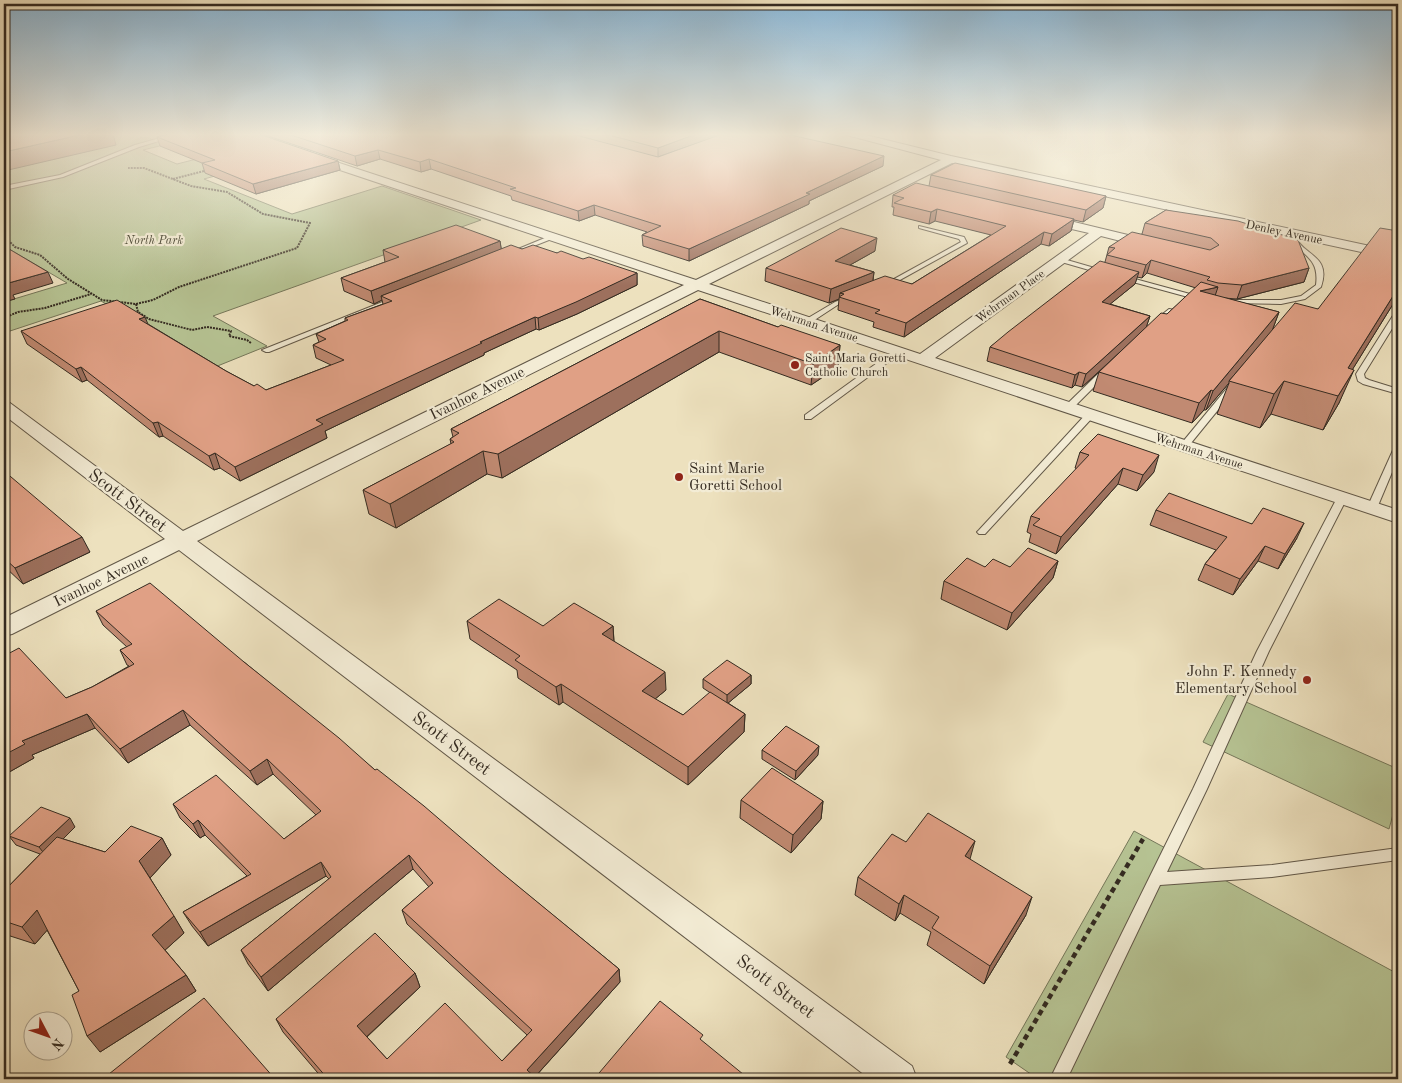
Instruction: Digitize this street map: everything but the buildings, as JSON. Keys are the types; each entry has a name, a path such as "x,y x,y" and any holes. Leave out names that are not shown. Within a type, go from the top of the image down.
{"street":[{"name":"Wehrman Avenue","path":"392,185 1398,516"},
{"path":"899,185 918,189"},
{"name":"Ivanhoe Avenue","path":"4,628 899,185"},
{"name":"Denley Avenue","path":"1067,185 1398,256"},
{"path":"1032,216 1162,247"},
{"name":"Wehrman Place","path":"922,360 1099,232"},
{"name":"Scott Street","path":"4,407 899,1079"}],"lane":[{"path":"4,188 20,185"},
{"path":"879,288 896,282 964,243 962,238 921,227"},
{"path":"1221,302 1281,302 1303,298 1319,286 1322,272 1320,266 1294,242 1293,234"},
{"path":"506,255 552,237"},
{"path":"1060,260 1204,300"},
{"path":"266,350 404,295"},
{"path":"807,321 837,303 854,297"},
{"path":"1150,329 1171,310"},
{"path":"1398,314 1360,374 1361,379 1366,382 1398,392"},
{"path":"808,417 898,352"},
{"path":"1068,408 1109,368"},
{"path":"1184,446 1238,380"},
{"path":"982,532 1090,415"},
{"path":"1372,508 1398,448"},
{"path":"1058,1079 1200,789 1263,651 1342,498"},
{"path":"1156,879 1272,871 1398,854"}],"path":[{"path":"4,236 15,247 40,256 68,279 102,300 136,304 153,300 179,287 297,248 310,223 272,217 263,214 226,192 196,188 186,185"},
{"path":"4,318 18,312 45,308 92,294"},
{"path":"136,304 138,312 149,319 192,330 207,327 222,328 231,331 229,336 247,340 254,347 266,350"},
{"path":"1010,1064 1143,839"}],"green space":[{"name":"North Park","path":"4,185 218,185 292,214 382,186 481,220 213,316 267,346 215,367 101,301 4,333 4,302 67,283 4,246"},
{"path":"1228,694 1398,769 1398,796 1389,829 1203,742"},
{"path":"1134,831 1398,974 1398,1079 1038,1079 1006,1057"}],"place":[{"name":"Saint Maria Goretti Catholic Church","path":"795,365"},
{"name":"Saint Marie Goretti School","path":"679,477"},
{"name":"John F. Kennedy Elementary School","path":"1307,680"}]}
